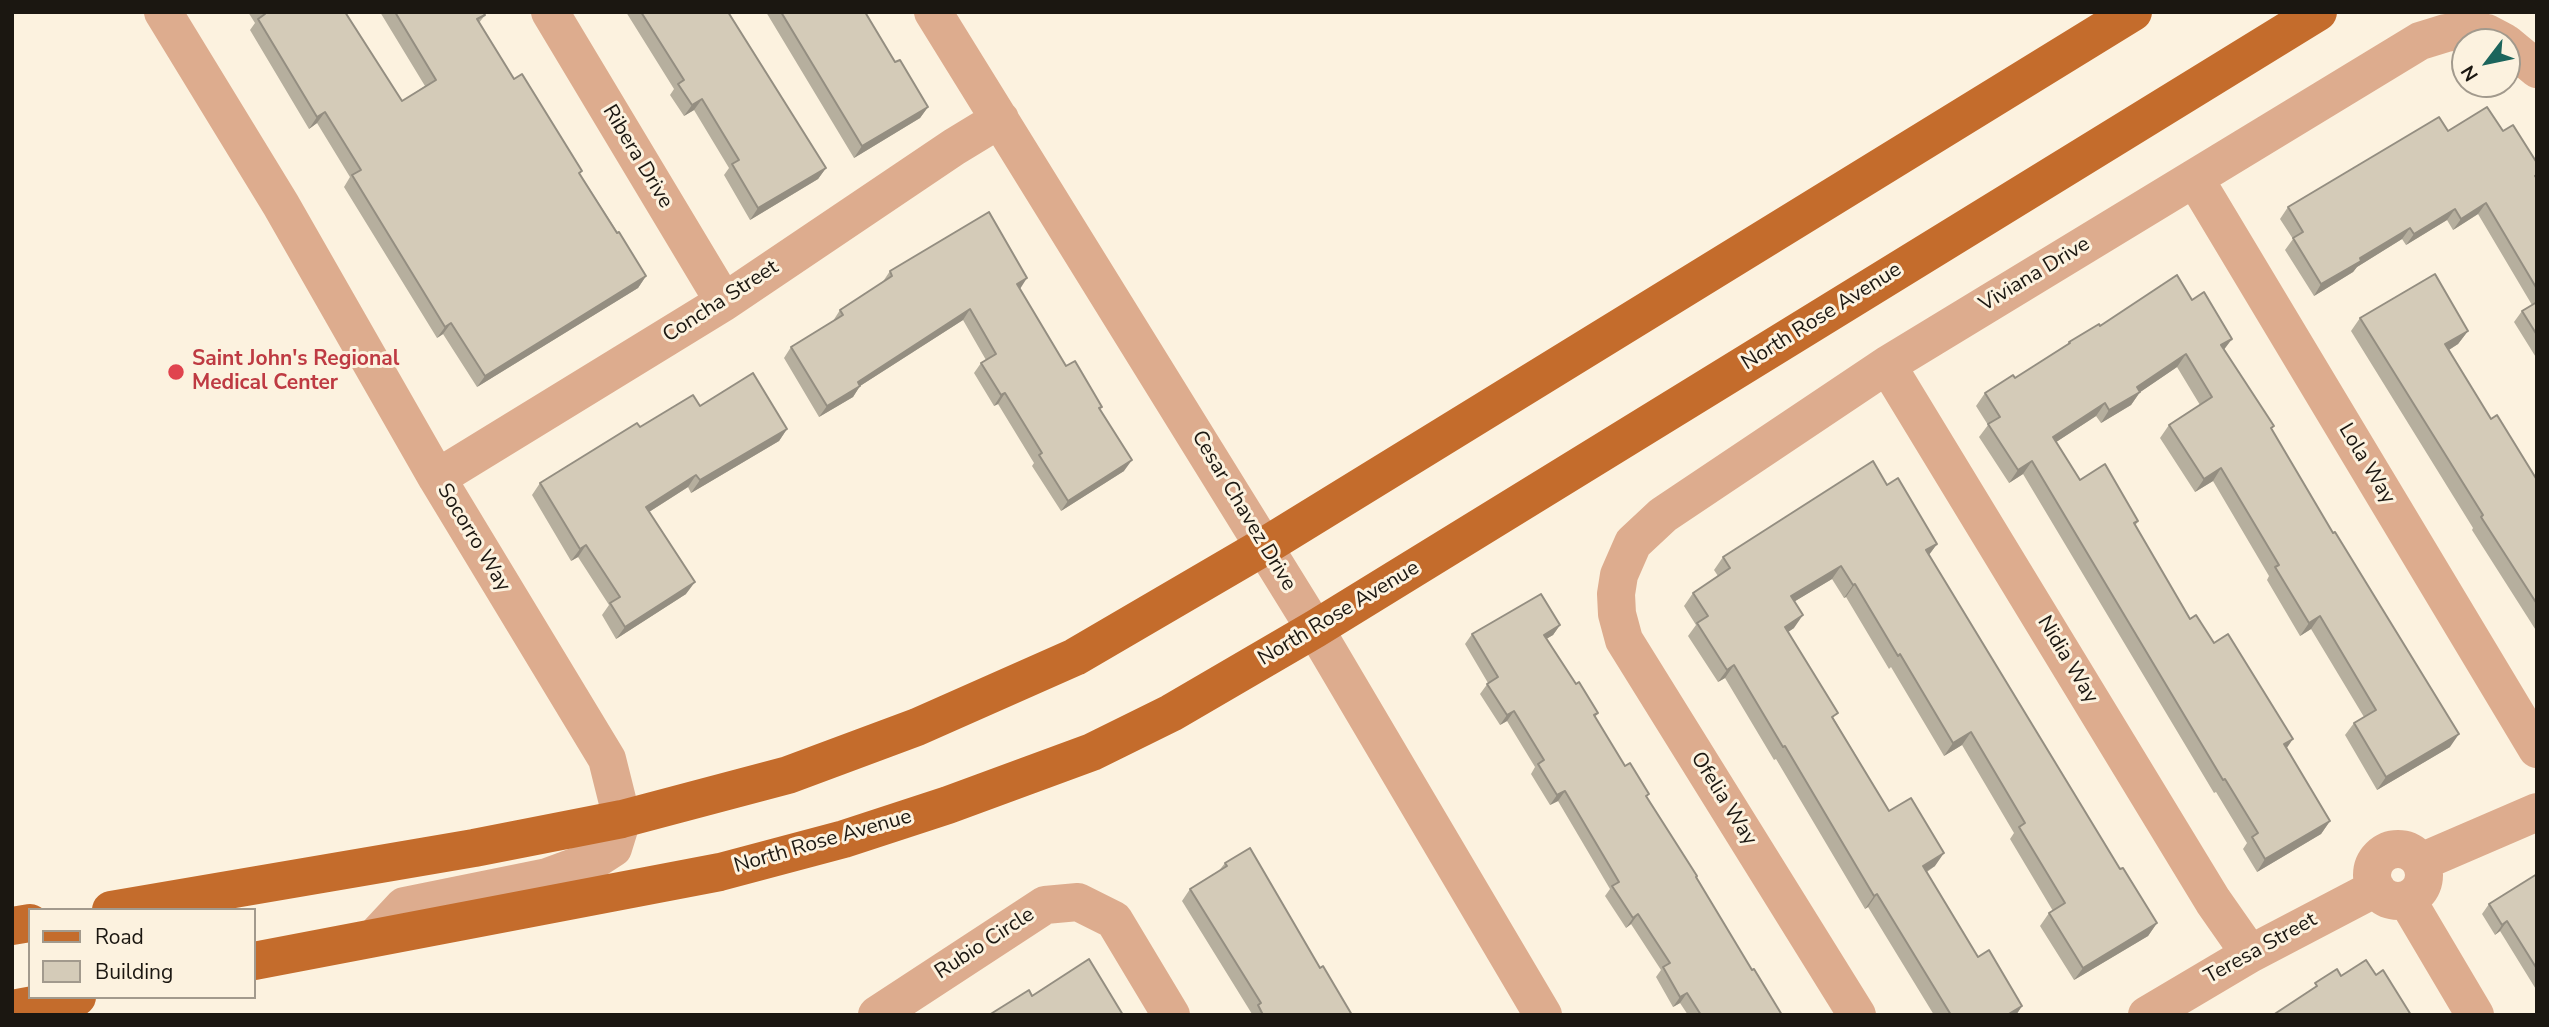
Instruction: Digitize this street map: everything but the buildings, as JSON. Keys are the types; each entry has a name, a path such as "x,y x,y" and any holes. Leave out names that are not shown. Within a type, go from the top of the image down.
{"main road":[{"path":"134,908 158,906 622,819 788,775 917,727 1075,657 1265,547 2133,12"},
{"name":"North Rose Avenue","path":"256,961 720,872 857,835 960,801 1092,752 1171,713 1315,629 2318,12"},
{"path":"34,1007 68,999"}],"street":[{"name":"Socorro Way","path":"163,12 281,205 437,478 607,759 622,819"},
{"name":"Ribera Drive","path":"550,12 724,302"},
{"name":"Cesar Chavez Drive","path":"933,12 1315,629 1544,1015"},
{"name":"Viviana Drive","path":"1619,575 1633,543 1663,515 1887,365 2420,41 2451,32"},
{"path":"2521,57 2537,69"},
{"name":"Concha Street","path":"437,478 724,302 1000,119"},
{"name":"Lola Way","path":"2195,179 2537,749"},
{"name":"Nidia Way","path":"1887,365 2213,901 2250,954"},
{"name":"Ofelia Way","path":"1619,575 1617,614 1624,640 1857,1015"},
{"path":"2475,1015 2373,870 2377,860 2395,849 2405,850 2421,862 2537,812"},
{"path":"376,936 404,906 547,877 596,859 613,848 622,819"},
{"name":"Teresa Street","path":"2147,1015 2250,954 2392,894"},
{"name":"Rubio Circle","path":"877,1015 1045,905 1078,902 1114,920 1171,1015"}],"place":[{"name":"Saint John's Regional Medical Center","path":"176,372"}]}
